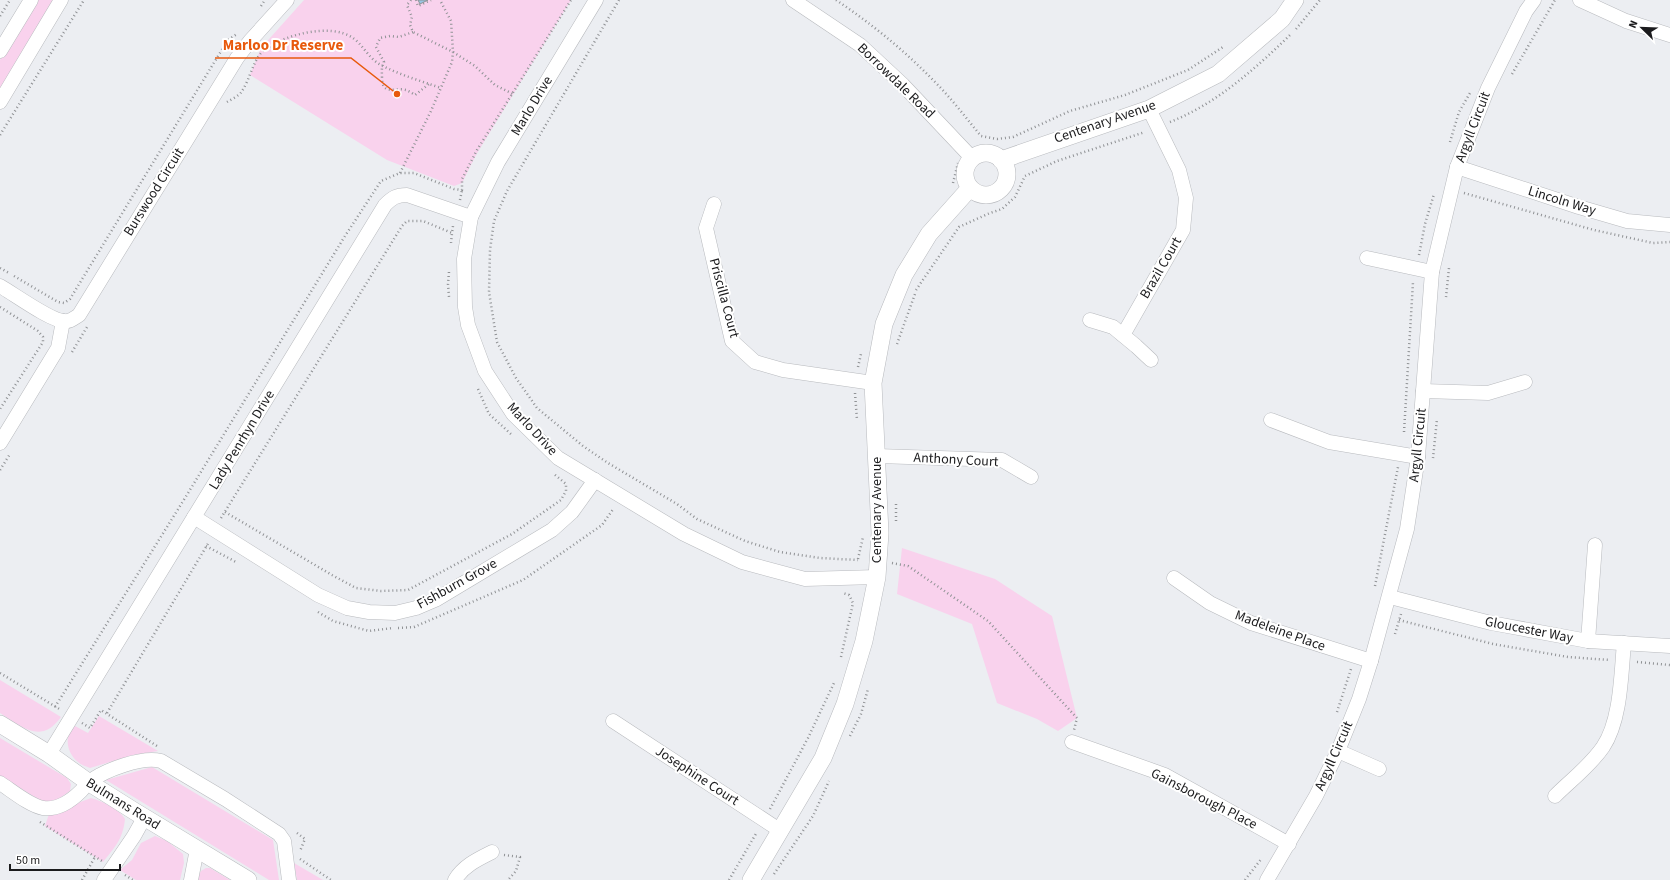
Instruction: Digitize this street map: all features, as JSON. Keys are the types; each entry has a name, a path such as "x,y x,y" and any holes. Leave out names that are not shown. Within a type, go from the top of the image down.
{"street":[{"path":"0,51 31,0"},
{"path":"0,102 61,0"},
{"name":"Burswood Circuit","path":"63,321 72,320 79,315 237,58 250,41 287,0"},
{"name":"Marlo Drive","path":"596,0 498,162 470,217 464,259 465,307 468,325 485,371 513,414 558,458 684,534 742,562 805,580 886,566"},
{"name":"Borrowdale Road","path":"793,0 860,45 904,85 972,158"},
{"name":"Centenary Avenue","path":"1001,160 1149,109 1218,74 1282,19 1295,0"},
{"name":"Argyll Circuit","path":"1267,880 1316,796 1338,750 1359,699 1371,661 1390,597 1407,529 1418,457 1432,272 1457,168 1488,88 1526,12 1534,0"},
{"path":"1580,0 1626,21 1670,34"},
{"name":"Brazil Court","path":"1123,335 1183,230 1186,198 1179,170 1149,109"},
{"path":"986,153 993,154 1001,160 1007,173 1006,180 997,192 983,195 976,193 970,188 964,175 967,163 972,158 978,154 986,153"},
{"name":"Lincoln Way","path":"1457,168 1627,221 1670,225"},
{"name":"Centenary Avenue","path":"751,880 823,758 845,704 886,566 880,533 873,383 884,324 904,275 929,234 970,188"},
{"name":"Lady Penrhyn Drive","path":"49,754 385,205 392,198 407,194 470,217"},
{"name":"Priscilla Court","path":"714,204 706,228 732,341 755,362 784,370 873,383"},
{"path":"1367,258 1432,272"},
{"path":"0,286 50,316 63,321 58,348 0,443"},
{"path":"1090,320 1113,327 1151,360"},
{"path":"1423,391 1488,393 1525,382"},
{"path":"1271,420 1329,442 1418,457"},
{"name":"Anthony Court","path":"877,456 1002,460 1031,477"},
{"name":"Fishburn Grove","path":"194,518 318,595 347,608 369,612 396,613 416,608 436,599 552,530 572,512 595,480"},
{"path":"1588,641 1595,544"},
{"name":"Madeleine Place","path":"1174,578 1210,603 1251,623 1371,661"},
{"name":"Gloucester Way","path":"1390,597 1491,623 1588,641 1670,646"},
{"path":"1555,796 1591,762 1603,747 1612,728 1619,695 1624,643"},
{"name":"Josephine Court","path":"613,721 781,831"},
{"name":"Bulmans Road","path":"0,724 49,754 88,782 144,818 248,880"},
{"name":"Gainsborough Place","path":"1072,742 1165,776 1289,844"},
{"path":"1338,750 1379,769"},
{"path":"0,783 42,808 56,807 63,804 80,791 88,782 112,769 144,760 154,759 169,765 279,834 284,841 289,880"},
{"path":"104,880 134,836 144,818"},
{"path":"191,880 197,849"},
{"path":"455,880 458,874 468,865 492,852"}],"path":[{"path":"0,16 10,0"},
{"path":"0,135 84,0"},
{"path":"257,11 265,0"},
{"path":"411,0 407,5 412,17 410,25 413,32 453,52 475,66 495,85 513,94"},
{"path":"416,0 418,6 431,0"},
{"path":"400,173 452,62 453,52 451,21 440,0"},
{"path":"619,0 507,191 494,222 490,250 489,292 497,342 516,378 537,408 583,446 608,463 677,504 697,519 744,540 780,552 820,558 858,560"},
{"path":"836,0 856,13 893,43 936,83 981,136 987,138 997,139 1013,137 1070,111 1125,95 1188,70 1226,46"},
{"path":"1295,29 1320,0"},
{"path":"246,82 260,54 272,46 294,36 312,31 335,32 348,35 358,42 371,59 382,66 441,88"},
{"path":"0,268 58,302 64,303 70,299 228,40 239,32"},
{"path":"413,32 399,37 390,36 380,38 376,48 384,62 382,66 382,81 385,88 391,91 400,89 408,90 415,95 429,84"},
{"path":"897,346 916,290 959,227 990,213 1002,210 1014,197 1025,176 1057,161 1118,142 1184,117 1209,102 1260,64 1290,34"},
{"path":"451,246 454,219 462,190"},
{"path":"1463,192 1594,230 1653,243 1670,242"},
{"path":"107,713 225,512 402,226 407,221 423,221 452,234"},
{"path":"449,268 448,284 450,303"},
{"path":"0,307 38,331 43,337 43,342 0,409"},
{"path":"476,384 489,414 518,440"},
{"path":"552,472 566,484 584,495"},
{"path":"225,512 356,588 381,591 408,590 512,534 561,500 566,491 566,484"},
{"path":"896,502 896,524"},
{"path":"315,610 333,621 369,631 414,627 523,580 602,525 616,506 611,506"},
{"path":"206,546 239,564"},
{"path":"886,566 908,566 988,621 1077,718 1072,742"},
{"path":"841,660 853,603 849,594 842,593"},
{"path":"1399,620 1493,644 1568,657 1670,665"},
{"path":"729,880 764,820 808,738 834,681"},
{"path":"848,741 861,714 869,684"},
{"path":"773,876 813,816 832,775"},
{"path":"38,821 133,880"},
{"path":"492,852 520,857 516,871 508,880"},
{"path":"82,880 96,857"}],"shaded area":[{"path":"37,0 54,0 0,89 0,60"},
{"path":"304,0 571,0 476,155 462,183 454,186 387,160 250,75 261,48"},
{"path":"902,548 995,579 1052,616 1077,718 1058,731 1037,719 997,703 972,624 897,594"},
{"path":"0,680 61,717 54,725 46,730 39,732 24,728 0,713"},
{"path":"99,716 158,751 133,755 90,768 81,764 71,754 68,744 69,735 75,726 88,733"},
{"path":"0,738 67,778 71,784 70,791 57,800 43,802 0,776"},
{"path":"152,767 273,840 279,880 269,880 106,780"},
{"path":"91,798 110,806 119,812 125,819 122,832 115,847 103,862 45,826 49,814"},
{"path":"155,836 167,841 183,854 184,863 180,880 136,880 120,870 132,860 141,843"},
{"path":"294,863 323,880 297,880"},
{"path":"206,868 210,868 230,880 196,880 201,871"}],"building":[{"path":"418,0 428,0 420,4"}],"place":[{"name":"Marloo Dr Reserve","path":"397,94"}]}
